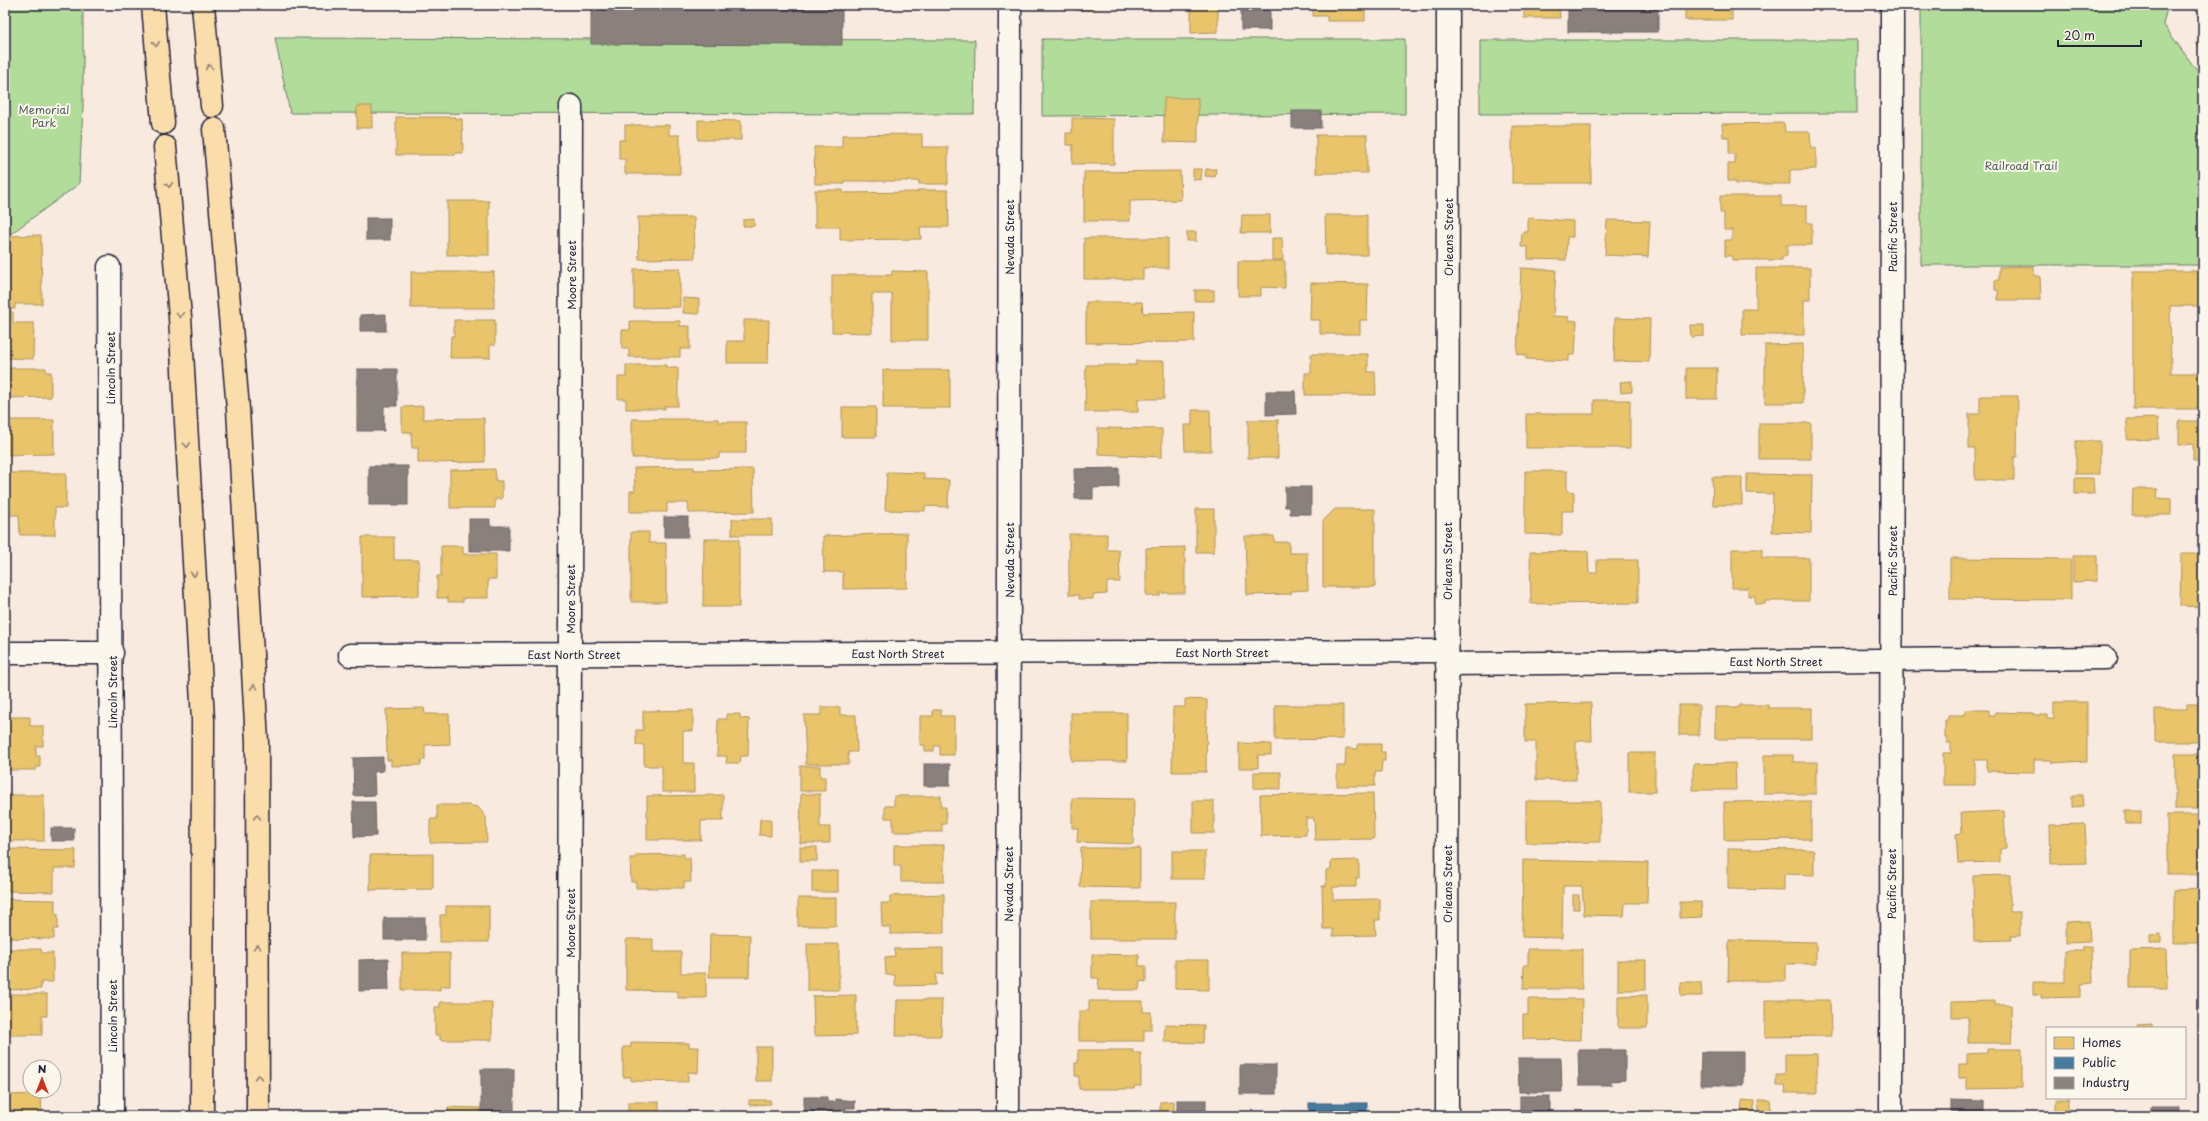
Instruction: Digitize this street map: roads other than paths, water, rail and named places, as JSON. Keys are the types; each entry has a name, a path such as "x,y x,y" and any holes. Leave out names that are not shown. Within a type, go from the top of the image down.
{"highway":[{"path":"153,5 163,123"},
{"path":"204,5 212,106"},
{"path":"214,129 238,409 257,741 258,1116"},
{"path":"165,146 180,317 203,720 202,1116"}],"street":[{"name":"Nevada Street","path":"1008,1116 1010,5"},
{"name":"Orleans Street","path":"1447,1116 1448,5"},
{"name":"Pacific Street","path":"1891,1116 1892,5"},
{"name":"Moore Street","path":"569,1116 571,106"},
{"name":"Lincoln Street","path":"109,267 112,652 112,1116"},
{"path":"5,653 112,652"},
{"name":"East North Street","path":"350,655 1009,652 1892,660 2106,658"}],"park label":[{"name":"Memorial Park","path":"44,115"},
{"name":"Railroad Trail","path":"2021,165"}]}
